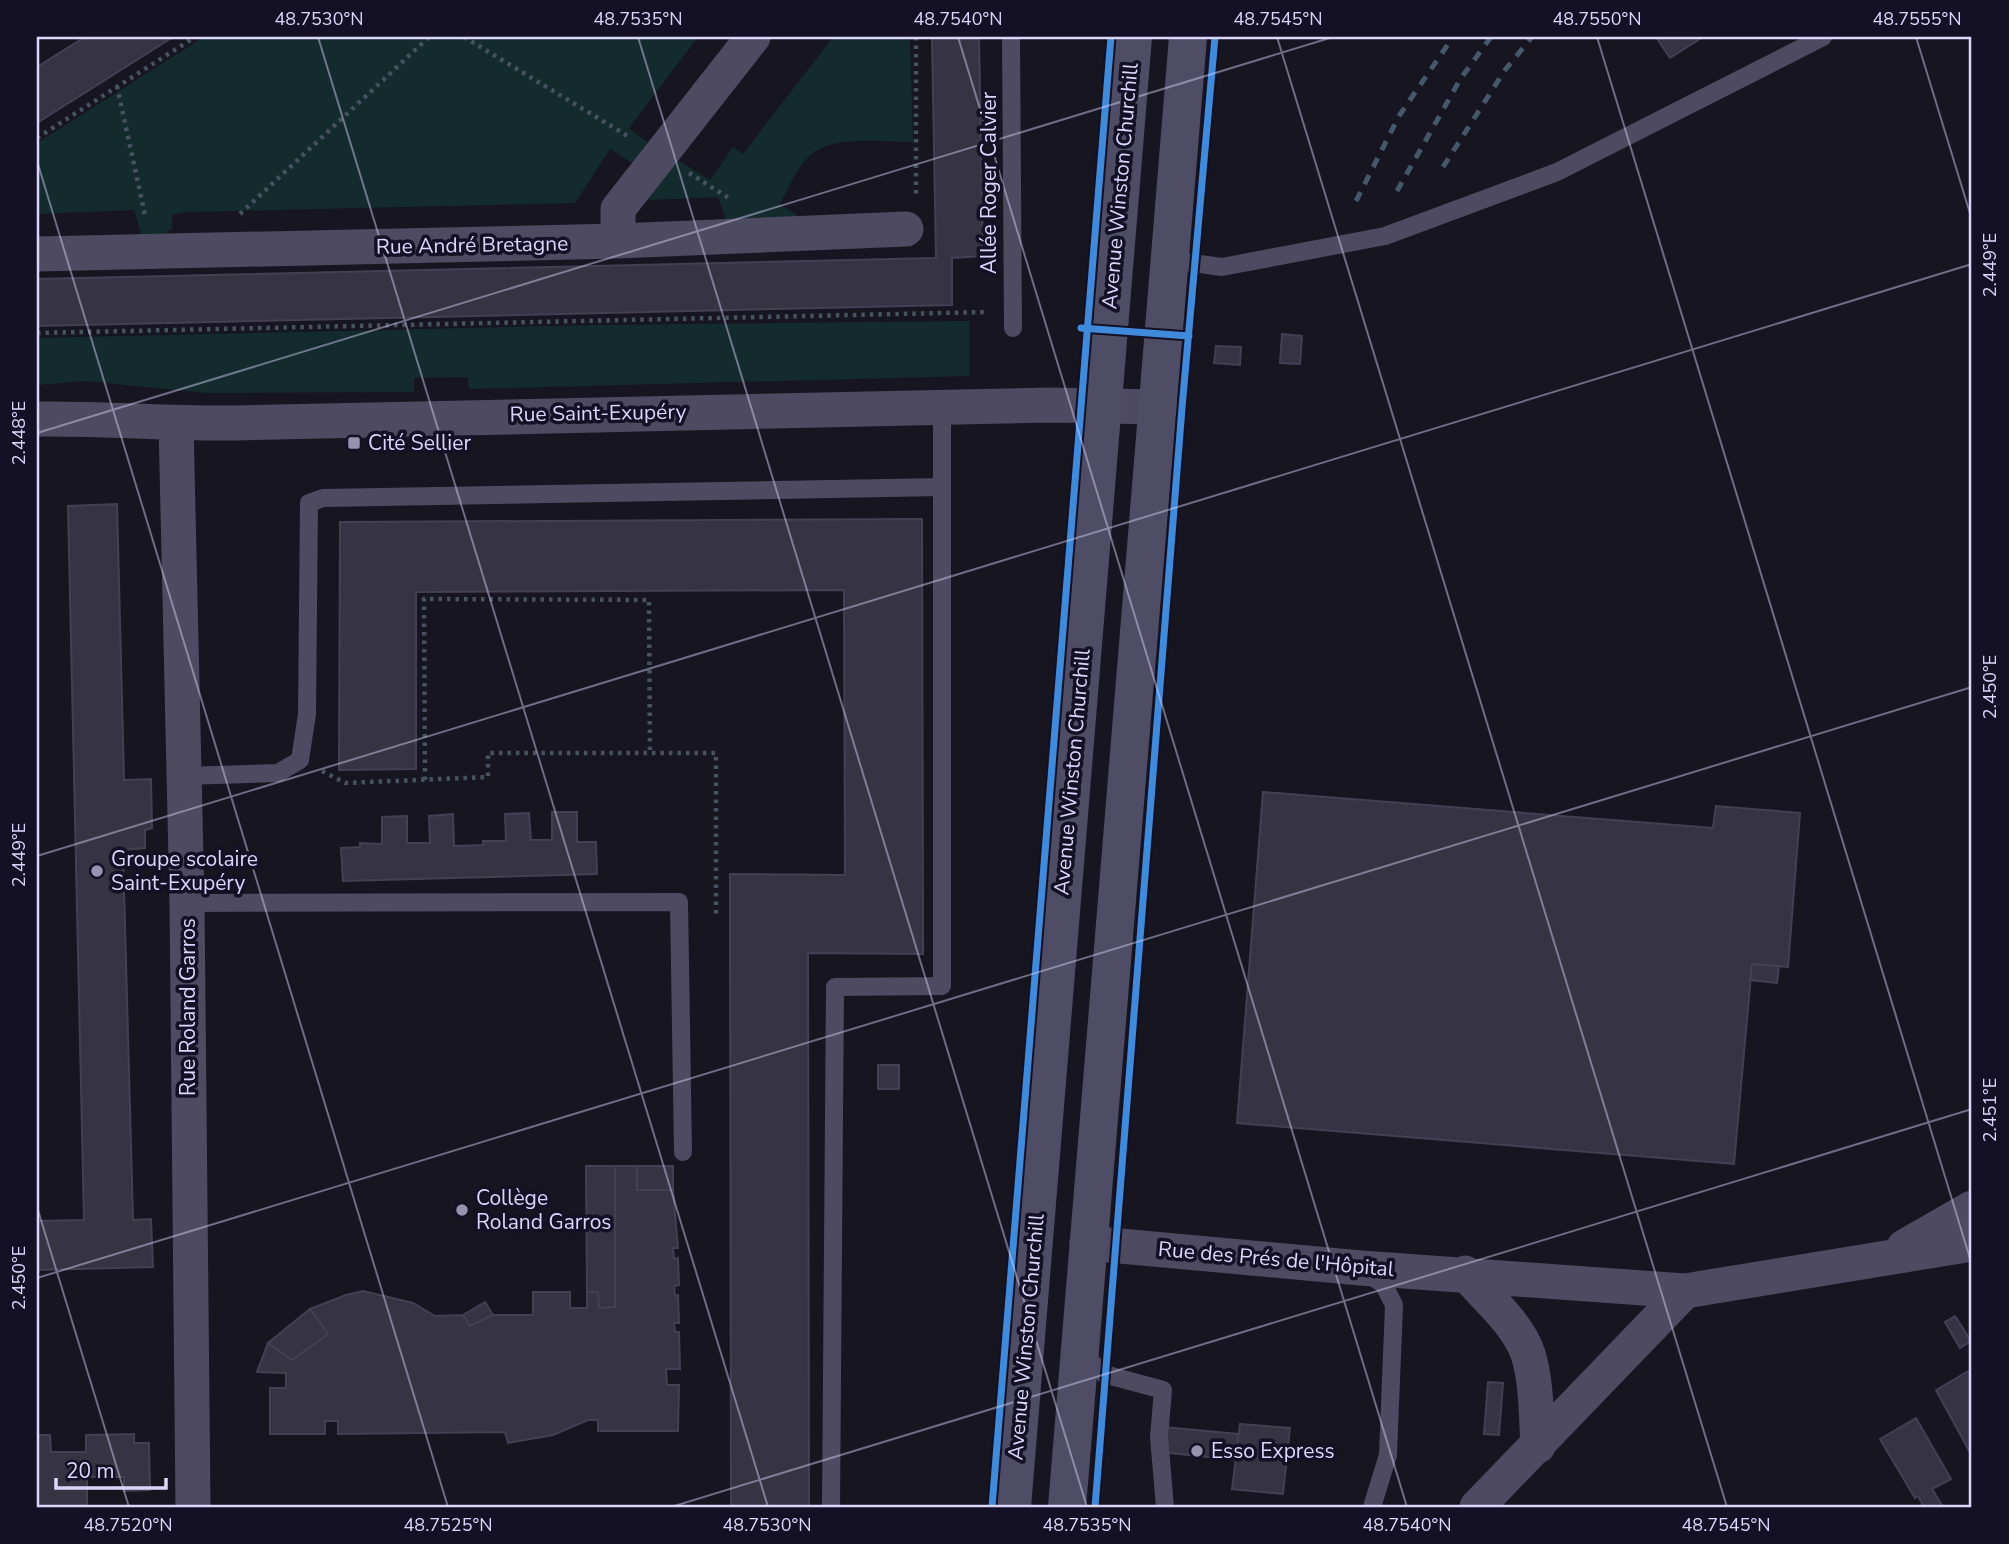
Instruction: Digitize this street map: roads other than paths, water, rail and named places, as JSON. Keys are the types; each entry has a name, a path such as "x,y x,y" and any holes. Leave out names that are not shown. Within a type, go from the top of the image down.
{"main road":[{"name":"Avenue Winston Churchill","path":"1012,1507 1133,37"},
{"path":"1068,1507 1087,1243 1160,407 1188,37"}],"street":[{"path":"618,242 618,209 753,37"},
{"name":"Rue André Bretagne","path":"37,254 618,242 906,229"},
{"name":"Rue Saint-Exupéry","path":"37,419 118,418 176,424 942,407 1160,407"},
{"name":"Rue Roland Garros","path":"176,424 187,903 192,1507"},
{"name":"Rue des Prés de l'Hôpital","path":"1886,1258 1972,1208"},
{"name":"Rue des Prés de l'Hôpital","path":"1087,1243 1361,1268 1465,1273 1685,1291 1972,1244"},
{"path":"1465,1273 1514,1329 1527,1352 1534,1384 1538,1446"},
{"path":"1477,1507 1685,1291"}],"lane":[{"name":"Allée Roger Calvier","path":"1011,37 1013,320"},
{"path":"1171,260 1222,267 1385,236 1557,172 1823,37"},
{"path":"831,1507 835,987 942,986 942,407"},
{"path":"184,776 278,773 300,760 307,714 309,503 323,498 942,486"},
{"path":"187,903 679,902 683,1152"},
{"path":"1361,1268 1384,1285 1394,1305 1388,1455 1373,1507"},
{"path":"1079,1352 1104,1374 1164,1390 1159,1437 1165,1507"}],"railway":[{"path":"1356,201 1399,116 1453,37"},
{"path":"1397,191 1461,78 1491,37"},
{"path":"1443,167 1505,70 1532,37"}],"place":[{"name":"Cité Sellier","path":"354,443"},
{"name":"Groupe scolaire Saint-Exupéry","path":"97,871"},
{"name":"Collège Roland Garros","path":"462,1210"},
{"name":"Esso Express","path":"1197,1451"}]}
